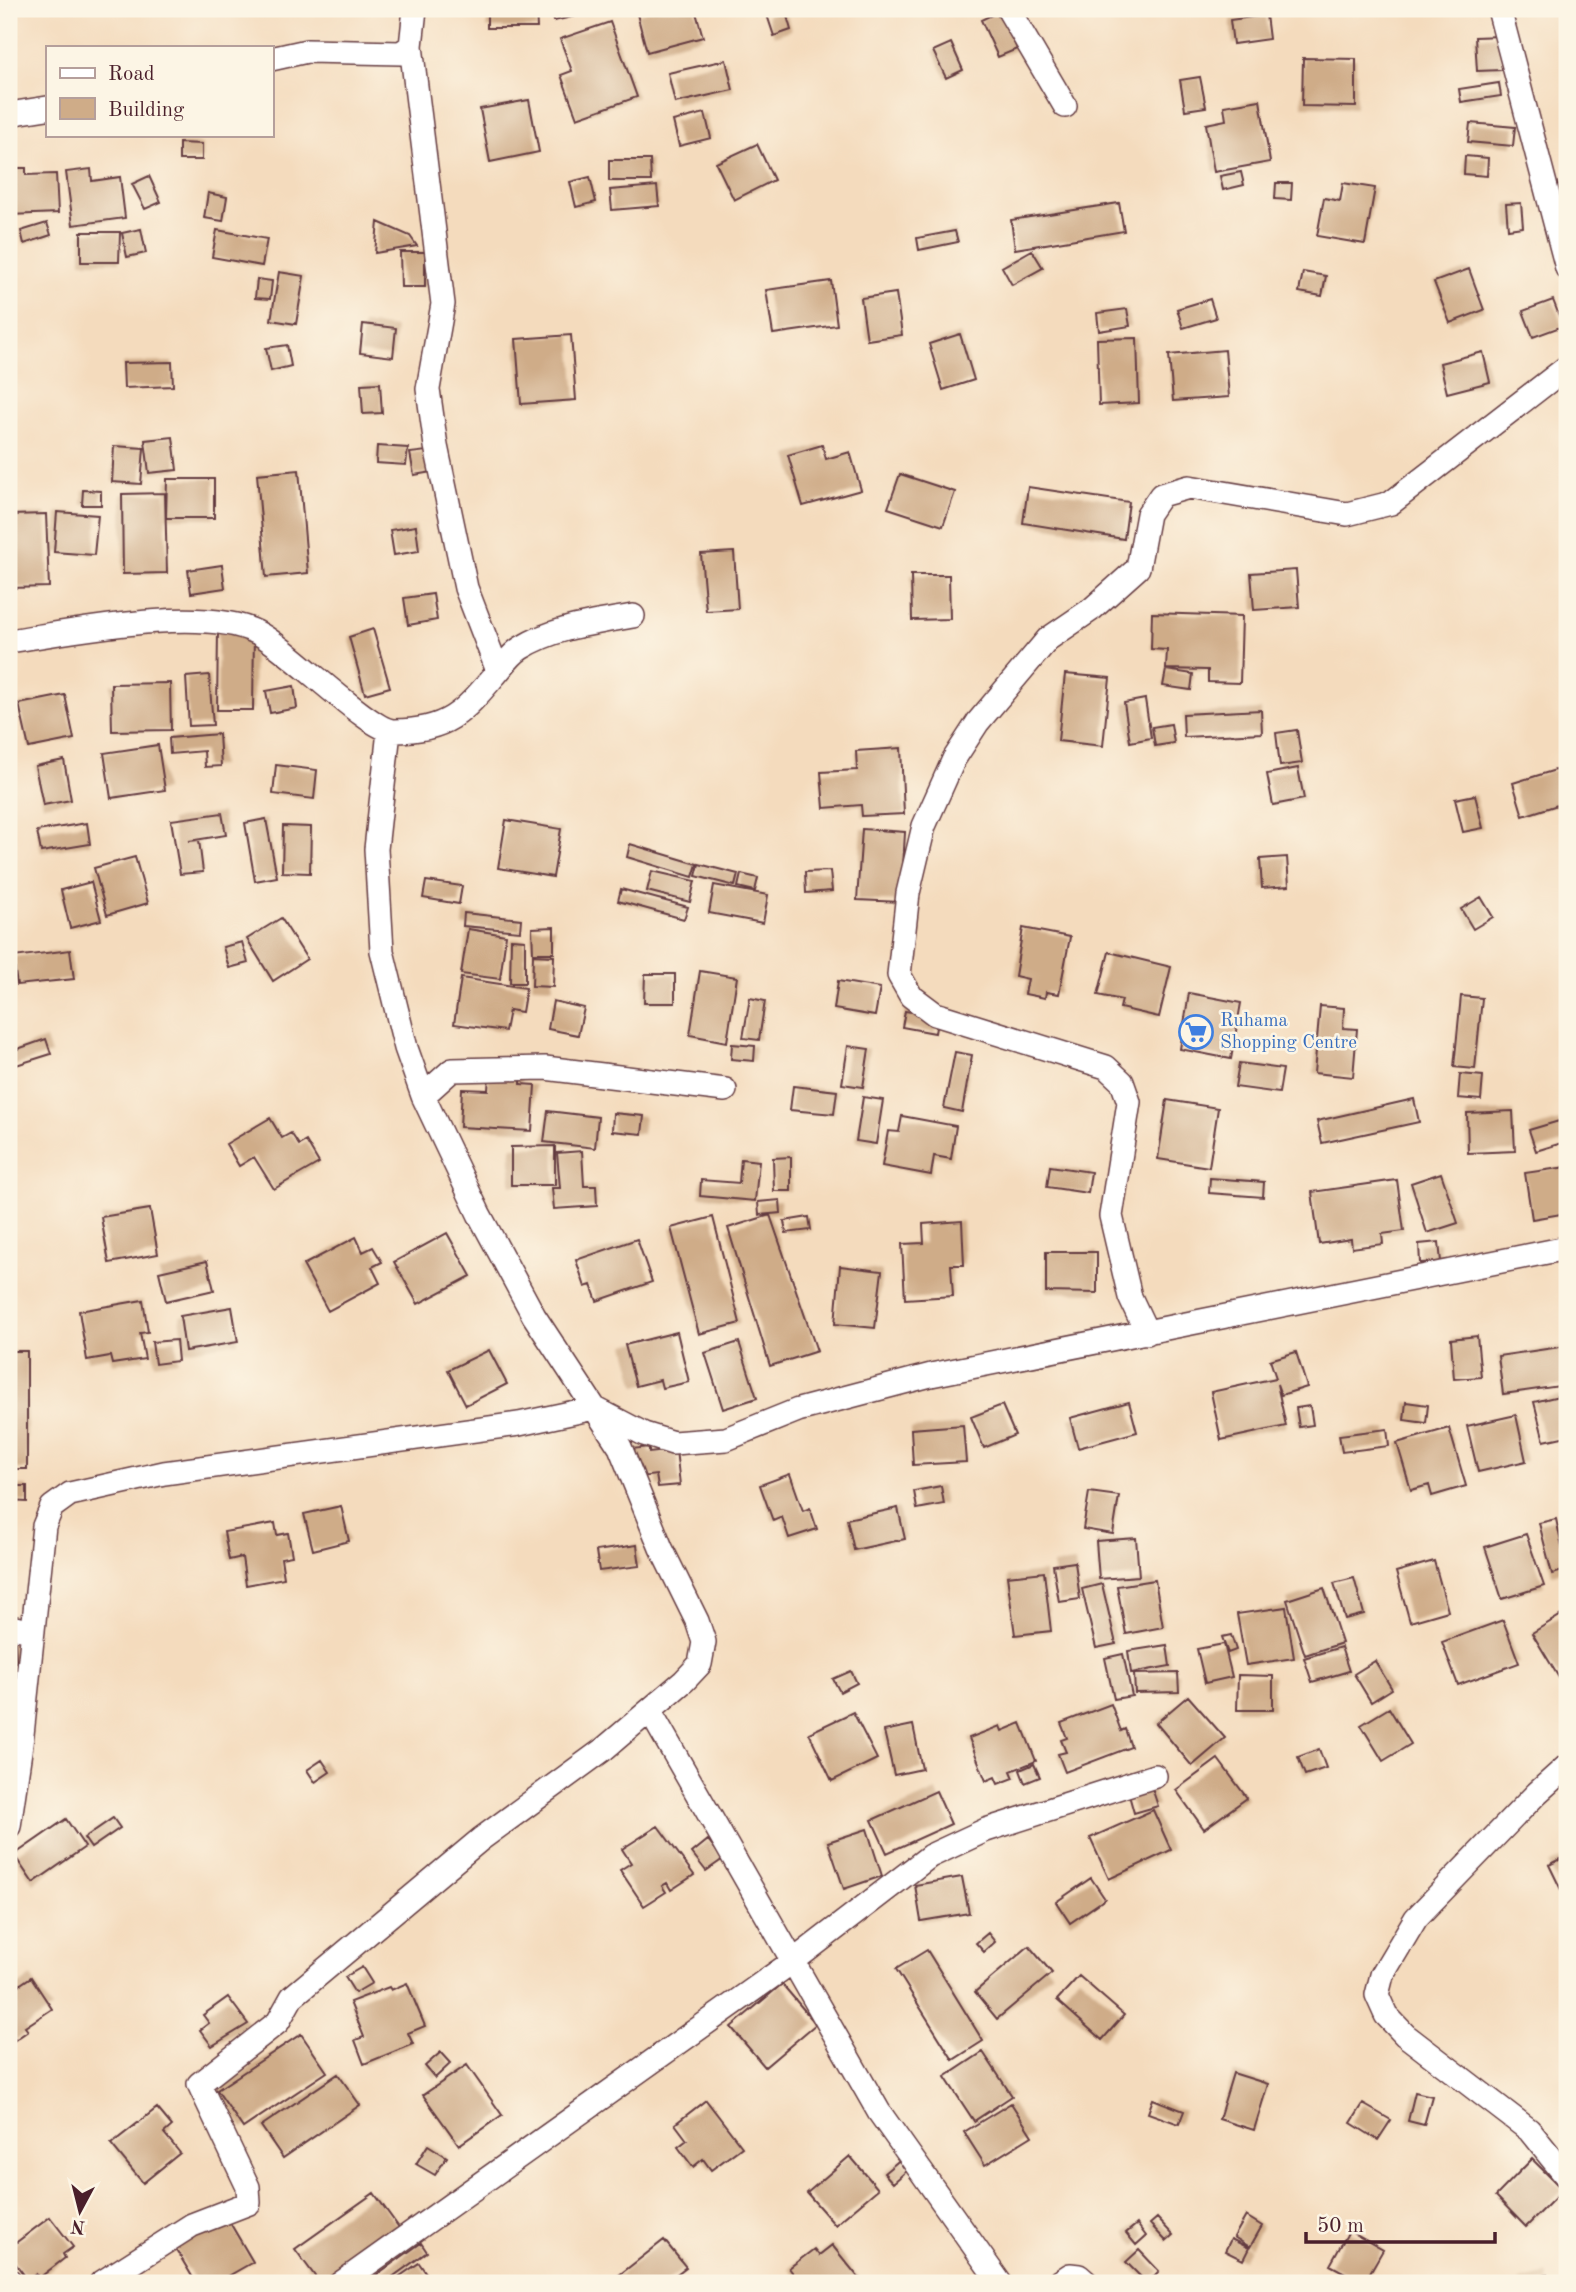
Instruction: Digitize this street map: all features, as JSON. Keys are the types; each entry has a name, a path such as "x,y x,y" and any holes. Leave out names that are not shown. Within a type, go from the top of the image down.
{"street":[{"path":"415,9 411,46 443,304 428,389 436,446 466,588 498,671"},
{"path":"1008,9 1065,106"},
{"path":"1499,9 1567,268"},
{"path":"273,59 315,51 389,55 411,46"},
{"path":"9,114 46,108"},
{"path":"1147,1333 1130,1297 1111,1216 1129,1101 1122,1082 1106,1067 935,1014 911,996 899,975 908,893 924,826 954,760 978,722 1009,684 1048,639 1092,609 1138,568 1148,514 1161,495 1189,487 1347,514 1391,503 1567,367"},
{"path":"9,641 149,621 220,623 255,631 278,645 347,703 389,731 426,729 462,713 518,649 554,631 633,616"},
{"path":"101,2283 192,2225 249,2203 248,2187 199,2084 278,2022 292,1997 481,1839 604,1749 700,1664 704,1642 697,1620 661,1548 620,1447 534,1316 480,1214 423,1096 406,1048 382,951 376,849 389,731"},
{"path":"423,1096 452,1069 545,1068 725,1090"},
{"path":"9,1826 21,1744 44,1525 52,1507 70,1494 163,1473 519,1424 594,1408 644,1434 673,1443 726,1439 798,1410 931,1375 1567,1248"},
{"path":"9,1627 33,1631"},
{"path":"650,1711 879,2112 1000,2283"},
{"path":"1567,1766 1536,1793 1416,1917 1382,1975 1377,1995 1386,2015 1405,2035 1529,2130 1567,2177"},
{"path":"341,2283 792,1962 930,1856 986,1830 1155,1776"},
{"path":"1058,2283 1070,2276 1079,2276 1087,2283"}],"building":[{"path":"487,9 536,9 537,28 487,28"},
{"path":"551,9 602,9 602,10 554,21"},
{"path":"655,9 695,9 703,37 647,52 637,14"},
{"path":"785,9 791,30 774,36 767,15"},
{"path":"1000,11 1017,49 998,57 981,20"},
{"path":"1266,15 1269,39 1233,44 1230,20"},
{"path":"610,22 637,97 577,118 561,75 572,71 560,39"},
{"path":"1500,36 1502,70 1477,71 1475,37"},
{"path":"951,43 963,70 946,78 933,51"},
{"path":"1303,58 1356,59 1356,107 1302,106"},
{"path":"726,60 733,90 675,103 668,73"},
{"path":"1200,77 1206,107 1185,110 1180,80"},
{"path":"1499,83 1501,96 1461,102 1459,89"},
{"path":"529,100 539,152 490,162 480,109"},
{"path":"1260,100 1270,162 1214,172 1206,124 1226,120 1224,106"},
{"path":"705,113 711,138 679,146 673,121"},
{"path":"1470,123 1515,127 1513,146 1468,142"},
{"path":"179,143 202,144 202,160 179,160"},
{"path":"757,144 774,180 734,200 716,163"},
{"path":"1465,156 1488,158 1487,176 1464,174"},
{"path":"609,160 650,160 651,181 609,181"},
{"path":"9,168 26,168 26,175 56,174 58,213 9,215"},
{"path":"91,169 92,181 120,177 125,218 73,225 66,172"},
{"path":"1241,172 1244,185 1223,190 1220,176"},
{"path":"149,176 161,202 145,209 132,184"},
{"path":"590,177 596,202 576,207 570,182"},
{"path":"1276,183 1292,183 1291,200 1275,199"},
{"path":"1343,183 1375,188 1365,244 1317,236 1324,198 1340,201"},
{"path":"657,186 659,206 612,210 610,190"},
{"path":"208,193 227,197 223,221 204,218"},
{"path":"1119,203 1124,231 1015,249 1011,220"},
{"path":"1521,203 1523,227 1508,229 1506,204"},
{"path":"378,222 410,236 417,246 375,253"},
{"path":"47,223 51,235 24,244 21,231"},
{"path":"141,229 146,253 127,257 122,233"},
{"path":"217,230 267,239 262,266 212,257"},
{"path":"955,231 958,242 919,250 917,238"},
{"path":"81,232 120,232 119,262 81,262"},
{"path":"1032,250 1043,268 1012,285 1002,267"},
{"path":"400,252 425,252 425,287 401,287"},
{"path":"1469,269 1484,310 1450,323 1434,282"},
{"path":"279,272 304,276 296,324 271,320"},
{"path":"1303,272 1326,276 1322,296 1299,292"},
{"path":"257,279 272,281 270,299 255,298"},
{"path":"831,281 837,325 773,334 766,290"},
{"path":"896,293 902,335 867,340 861,298"},
{"path":"1210,299 1216,318 1183,328 1177,309"},
{"path":"1553,300 1563,326 1533,337 1523,311"},
{"path":"1127,309 1130,326 1099,331 1097,313"},
{"path":"363,324 396,328 393,357 360,353"},
{"path":"960,334 974,380 943,390 929,344"},
{"path":"571,335 576,400 521,404 516,339"},
{"path":"1137,338 1139,403 1099,405 1097,339"},
{"path":"287,345 291,366 271,371 266,348"},
{"path":"1225,350 1229,397 1173,401 1169,355"},
{"path":"1483,352 1490,382 1447,393 1440,363"},
{"path":"172,362 173,386 124,388 123,363"},
{"path":"380,383 382,413 363,414 361,384"},
{"path":"173,437 177,470 149,473 145,440"},
{"path":"822,445 826,459 850,452 861,490 803,506 788,455"},
{"path":"114,446 144,448 141,484 112,482"},
{"path":"377,446 408,448 406,465 376,463"},
{"path":"435,450 438,471 414,475 410,453"},
{"path":"299,470 308,573 266,577 257,474"},
{"path":"900,474 955,492 943,526 888,508"},
{"path":"167,479 214,479 214,518 166,518"},
{"path":"1028,487 1129,502 1124,539 1023,523"},
{"path":"83,490 101,491 101,505 82,505"},
{"path":"165,493 167,573 123,574 122,494"},
{"path":"57,512 98,515 94,555 54,552"},
{"path":"46,514 49,587 9,588 9,515"},
{"path":"416,526 419,551 394,555 390,530"},
{"path":"734,552 738,609 706,611 701,554"},
{"path":"222,565 225,588 191,593 188,570"},
{"path":"1296,570 1299,607 1254,610 1251,573"},
{"path":"911,575 949,575 950,619 912,620"},
{"path":"433,594 437,620 408,625 404,598"},
{"path":"1152,613 1242,616 1240,683 1208,682 1208,670 1166,669 1167,650 1151,649"},
{"path":"373,629 390,687 365,694 349,637"},
{"path":"218,631 254,631 253,710 217,710"},
{"path":"1166,670 1193,674 1191,690 1163,686"},
{"path":"1065,674 1110,678 1103,746 1058,741"},
{"path":"209,675 213,725 189,726 186,677"},
{"path":"170,683 171,730 112,731 111,684"},
{"path":"294,686 297,708 270,713 266,691"},
{"path":"65,695 74,739 29,748 19,704"},
{"path":"1145,699 1151,738 1130,742 1124,703"},
{"path":"1261,710 1262,733 1184,737 1183,714"},
{"path":"1171,724 1174,743 1155,746 1152,727"},
{"path":"1297,730 1302,763 1280,766 1276,733"},
{"path":"219,734 221,766 205,767 204,751 170,754 169,738"},
{"path":"158,745 165,790 111,798 104,753"},
{"path":"901,748 904,814 862,816 861,805 824,808 821,772 857,770 856,751"},
{"path":"64,760 71,800 43,805 35,766"},
{"path":"276,765 317,770 314,799 273,794"},
{"path":"1298,768 1304,799 1273,805 1267,774"},
{"path":"1562,768 1567,785 1567,802 1523,816 1513,783"},
{"path":"1475,795 1483,828 1463,832 1455,799"},
{"path":"222,813 226,835 189,841 199,840 203,872 180,874 171,820"},
{"path":"266,819 277,877 255,881 245,823"},
{"path":"506,820 561,829 553,877 498,868"},
{"path":"87,823 90,844 41,852 37,831"},
{"path":"283,826 311,827 310,873 282,872"},
{"path":"862,829 905,832 901,902 857,900"},
{"path":"630,844 697,864 693,877 627,857"},
{"path":"135,857 148,903 107,915 94,868"},
{"path":"1287,857 1289,886 1262,888 1260,859"},
{"path":"699,864 738,874 735,886 696,876"},
{"path":"652,871 695,881 690,902 647,891"},
{"path":"830,871 832,891 806,893 805,872"},
{"path":"741,874 758,878 755,891 738,887"},
{"path":"426,881 462,886 459,904 423,898"},
{"path":"91,882 101,920 70,928 61,890"},
{"path":"714,885 768,895 763,923 709,913"},
{"path":"621,889 688,907 684,919 618,901"},
{"path":"1481,897 1493,917 1473,929 1461,909"},
{"path":"464,913 521,919 520,931 463,926"},
{"path":"281,918 307,959 273,981 247,939"},
{"path":"554,927 554,953 533,953 532,928"},
{"path":"1023,928 1070,937 1059,994 1046,992 1045,998 1025,994 1028,979 1015,976"},
{"path":"468,929 506,935 500,979 461,974"},
{"path":"511,939 525,940 525,983 510,983"},
{"path":"242,942 248,963 229,968 223,947"},
{"path":"70,950 74,979 17,985 13,957"},
{"path":"1109,952 1171,967 1159,1017 1120,1008 1122,1000 1098,995"},
{"path":"533,955 554,956 553,987 532,986"},
{"path":"700,971 737,977 727,1042 690,1035"},
{"path":"645,974 675,974 675,1003 644,1003"},
{"path":"461,978 526,988 522,1012 509,1010 505,1031 454,1024"},
{"path":"838,981 880,988 875,1016 834,1009"},
{"path":"1189,993 1241,1003 1231,1059 1180,1049"},
{"path":"1461,996 1482,998 1475,1069 1454,1067"},
{"path":"750,998 765,1001 759,1040 743,1038"},
{"path":"553,1001 584,1008 578,1035 548,1029"},
{"path":"1320,1006 1344,1008 1343,1028 1357,1029 1353,1077 1314,1073"},
{"path":"905,1011 938,1016 935,1033 902,1027"},
{"path":"46,1039 51,1054 10,1067 9,1052"},
{"path":"732,1044 755,1046 754,1061 731,1059"},
{"path":"848,1046 869,1049 863,1087 842,1084"},
{"path":"955,1052 972,1055 962,1112 944,1108"},
{"path":"1239,1063 1283,1069 1279,1093 1235,1087"},
{"path":"1460,1074 1483,1076 1481,1100 1458,1098"},
{"path":"489,1075 521,1077 521,1084 535,1085 532,1131 460,1127 462,1089 488,1090"},
{"path":"793,1086 837,1091 834,1114 790,1110"},
{"path":"863,1097 883,1100 876,1144 856,1141"},
{"path":"1414,1099 1419,1122 1322,1143 1317,1121"},
{"path":"1167,1100 1218,1108 1209,1167 1158,1159"},
{"path":"548,1111 598,1117 595,1148 544,1142"},
{"path":"1513,1111 1515,1151 1468,1153 1467,1113"},
{"path":"613,1113 644,1116 642,1134 612,1131"},
{"path":"902,1116 956,1126 951,1159 934,1156 931,1175 882,1166 888,1131 899,1132"},
{"path":"270,1118 282,1138 291,1133 299,1145 306,1141 319,1163 274,1189 254,1157 239,1166 226,1144"},
{"path":"1559,1121 1565,1142 1536,1151 1529,1130"},
{"path":"555,1146 555,1185 511,1185 511,1147"},
{"path":"582,1151 584,1186 596,1186 597,1206 554,1209 552,1188 560,1188 557,1153"},
{"path":"791,1157 791,1191 774,1191 773,1158"},
{"path":"741,1159 759,1161 755,1201 700,1196 701,1180 739,1183"},
{"path":"1050,1166 1091,1172 1088,1193 1047,1187"},
{"path":"1567,1167 1567,1213 1532,1219 1525,1173"},
{"path":"1441,1173 1458,1223 1427,1233 1411,1183"},
{"path":"1210,1178 1264,1182 1263,1197 1209,1193"},
{"path":"1397,1180 1404,1231 1382,1234 1383,1244 1352,1248 1351,1239 1319,1244 1312,1192"},
{"path":"780,1200 781,1213 759,1215 758,1202"},
{"path":"150,1209 158,1254 109,1263 101,1217"},
{"path":"770,1215 817,1351 770,1366 728,1228"},
{"path":"713,1217 740,1323 699,1334 671,1228"},
{"path":"809,1217 811,1230 786,1233 784,1221"},
{"path":"962,1221 964,1265 951,1265 953,1296 905,1299 902,1244 924,1243 923,1224"},
{"path":"447,1233 471,1276 418,1304 394,1262"},
{"path":"356,1237 363,1252 373,1247 382,1262 372,1267 380,1283 328,1311 303,1265"},
{"path":"637,1239 652,1282 597,1301 591,1285 585,1287 576,1260"},
{"path":"1439,1242 1441,1262 1420,1263 1419,1244"},
{"path":"1046,1252 1097,1252 1097,1293 1046,1292"},
{"path":"207,1261 214,1290 166,1301 159,1272"},
{"path":"840,1266 882,1271 875,1328 835,1324"},
{"path":"143,1300 148,1332 140,1333 145,1359 112,1364 110,1356 87,1360 79,1311"},
{"path":"232,1307 238,1342 185,1351 180,1316"},
{"path":"677,1332 689,1382 662,1388 660,1380 636,1386 625,1345"},
{"path":"1477,1336 1481,1377 1454,1379 1451,1339"},
{"path":"176,1340 178,1361 155,1364 152,1342"},
{"path":"739,1342 757,1398 723,1409 705,1353"},
{"path":"1567,1346 1567,1385 1503,1394 1498,1356"},
{"path":"489,1350 507,1384 466,1405 448,1370"},
{"path":"9,1351 27,1351 27,1469 9,1469"},
{"path":"1296,1352 1307,1387 1281,1395 1277,1384 1286,1426 1221,1440 1211,1392 1276,1378 1270,1360"},
{"path":"1567,1394 1567,1436 1544,1441 1534,1402"},
{"path":"1129,1402 1137,1432 1078,1448 1070,1418"},
{"path":"1406,1402 1428,1405 1426,1423 1404,1420"},
{"path":"1002,1405 1015,1435 984,1448 971,1417"},
{"path":"1310,1406 1313,1425 1299,1427 1296,1408"},
{"path":"1516,1415 1526,1461 1478,1472 1467,1426"},
{"path":"963,1425 966,1462 913,1465 911,1429"},
{"path":"1449,1428 1466,1486 1432,1496 1429,1485 1411,1490 1397,1443"},
{"path":"1387,1429 1389,1446 1342,1452 1339,1435"},
{"path":"649,1447 649,1453 676,1450 680,1485 658,1487 656,1475 640,1477 631,1449"},
{"path":"790,1474 803,1511 810,1508 817,1529 789,1538 782,1517 773,1521 760,1485"},
{"path":"9,1486 27,1486 27,1502 9,1501"},
{"path":"941,1486 944,1504 917,1509 914,1491"},
{"path":"1089,1492 1119,1496 1113,1534 1083,1529"},
{"path":"341,1506 349,1541 313,1550 304,1514"},
{"path":"898,1508 905,1539 854,1550 847,1519"},
{"path":"1556,1519 1567,1570 1552,1574 1539,1523"},
{"path":"275,1523 277,1535 288,1533 292,1556 281,1558 284,1578 246,1585 242,1557 229,1560 224,1532"},
{"path":"1526,1534 1544,1586 1502,1599 1485,1547"},
{"path":"1136,1538 1139,1576 1099,1579 1096,1541"},
{"path":"637,1545 640,1566 599,1571 596,1551"},
{"path":"1434,1561 1448,1611 1410,1622 1396,1572"},
{"path":"1075,1562 1080,1599 1059,1602 1053,1565"},
{"path":"1044,1572 1051,1631 1015,1635 1007,1576"},
{"path":"1354,1578 1364,1614 1345,1619 1334,1583"},
{"path":"1155,1580 1163,1627 1126,1634 1117,1586"},
{"path":"1102,1584 1116,1644 1096,1648 1082,1589"},
{"path":"1324,1588 1342,1643 1305,1655 1287,1600"},
{"path":"1286,1607 1294,1658 1246,1665 1237,1614"},
{"path":"1563,1614 1567,1622 1567,1691 1532,1633"},
{"path":"1503,1620 1519,1663 1458,1685 1442,1642"},
{"path":"1231,1635 1236,1650 1228,1653 1222,1637"},
{"path":"9,1639 15,1639 16,1662 9,1662"},
{"path":"1224,1644 1232,1677 1205,1683 1197,1649"},
{"path":"1167,1645 1170,1666 1131,1673 1128,1651"},
{"path":"1341,1647 1349,1671 1312,1682 1304,1658"},
{"path":"1123,1654 1132,1696 1114,1699 1105,1658"},
{"path":"1375,1661 1392,1689 1371,1702 1354,1674"},
{"path":"851,1671 857,1683 840,1692 833,1679"},
{"path":"1178,1673 1179,1692 1135,1693 1134,1674"},
{"path":"1238,1675 1273,1676 1273,1710 1237,1710"},
{"path":"1188,1696 1225,1738 1192,1766 1156,1723"},
{"path":"1111,1704 1121,1731 1125,1729 1131,1747 1065,1772 1058,1754 1066,1752 1061,1740 1067,1738 1061,1723"},
{"path":"1389,1708 1411,1744 1383,1761 1361,1725"},
{"path":"853,1712 877,1759 832,1781 809,1733"},
{"path":"1021,1723 1036,1761 1011,1771 1014,1778 998,1784 995,1777 986,1781 969,1738 1000,1726 1002,1731"},
{"path":"913,1725 922,1769 894,1775 884,1731"},
{"path":"1319,1749 1326,1768 1305,1775 1298,1757"},
{"path":"1218,1759 1247,1798 1204,1829 1176,1790"},
{"path":"322,1760 330,1772 315,1782 307,1770"},
{"path":"1034,1764 1040,1777 1025,1783 1020,1770"},
{"path":"1152,1788 1158,1806 1134,1813 1129,1795"},
{"path":"936,1791 951,1824 887,1853 872,1820"},
{"path":"1153,1810 1171,1850 1109,1879 1090,1838"},
{"path":"113,1818 120,1828 91,1848 84,1838"},
{"path":"66,1819 85,1847 33,1883 14,1855"},
{"path":"658,1826 694,1875 671,1890 667,1883 662,1886 666,1892 644,1906 620,1870 631,1863 622,1849"},
{"path":"867,1829 882,1876 844,1889 828,1842"},
{"path":"708,1840 723,1859 706,1871 692,1853"},
{"path":"1565,1857 1567,1862 1567,1902 1549,1865"},
{"path":"962,1877 969,1913 921,1921 915,1885"},
{"path":"1091,1878 1105,1899 1070,1923 1056,1902"},
{"path":"988,1933 995,1942 984,1952 976,1943"},
{"path":"1029,1946 1052,1973 997,2019 975,1992"},
{"path":"927,1950 983,2041 953,2060 896,1969"},
{"path":"362,1967 372,1983 355,1993 345,1977"},
{"path":"1079,1976 1124,2015 1102,2040 1057,2000"},
{"path":"31,1977 52,2009 25,2027 28,2031 9,2044 9,2003 16,1998 12,1990"},
{"path":"407,1983 425,2026 408,2033 413,2044 364,2064 355,2040 364,2037 350,2002"},
{"path":"782,1984 816,2024 765,2067 731,2027"},
{"path":"228,1997 248,2024 212,2046 200,2030 209,2023 203,2015"},
{"path":"301,2034 327,2072 243,2128 217,2090"},
{"path":"441,2052 451,2063 435,2078 425,2066"},
{"path":"983,2052 1012,2096 974,2121 945,2077"},
{"path":"467,2065 502,2115 459,2145 423,2095"},
{"path":"1233,2073 1268,2084 1254,2130 1219,2119"},
{"path":"338,2074 360,2105 283,2158 261,2126"},
{"path":"1415,2092 1432,2096 1424,2125 1408,2121"},
{"path":"1153,2099 1184,2111 1179,2124 1148,2113"},
{"path":"706,2100 742,2147 711,2170 703,2159 693,2167 678,2147 687,2140 675,2124"},
{"path":"1011,2103 1032,2136 985,2165 964,2132"},
{"path":"1363,2104 1391,2120 1378,2140 1351,2123"},
{"path":"157,2108 172,2126 164,2133 180,2153 143,2183 111,2144"},
{"path":"428,2145 447,2157 435,2175 416,2164"},
{"path":"850,2156 878,2189 835,2225 807,2193"},
{"path":"902,2158 910,2168 893,2183 884,2173"},
{"path":"1532,2159 1563,2190 1526,2227 1496,2196"},
{"path":"374,2193 400,2229 320,2283 295,2249"},
{"path":"226,2216 253,2262 216,2283 196,2283 174,2246"},
{"path":"1246,2216 1262,2226 1250,2247 1234,2237"},
{"path":"50,2217 73,2247 63,2254 65,2258 39,2278 36,2274 28,2280 9,2255 9,2248"},
{"path":"1157,2218 1173,2235 1166,2241 1150,2224"},
{"path":"1137,2224 1146,2236 1136,2245 1126,2233"},
{"path":"1349,2231 1383,2250 1364,2283 1330,2265"},
{"path":"1231,2239 1249,2248 1243,2260 1225,2251"},
{"path":"664,2240 686,2267 665,2283 609,2283"},
{"path":"421,2243 427,2252 384,2283 365,2283"},
{"path":"832,2245 859,2278 852,2283 787,2281 795,2276 789,2268 814,2249 819,2255"},
{"path":"1139,2250 1159,2271 1147,2283 1126,2262"},
{"path":"419,2263 433,2283 390,2283"},
{"path":"1547,2274 1549,2283 1520,2283 1520,2281"}],"place":[{"name":"Ruhama Shopping Centre","path":"1196,1032"}]}
